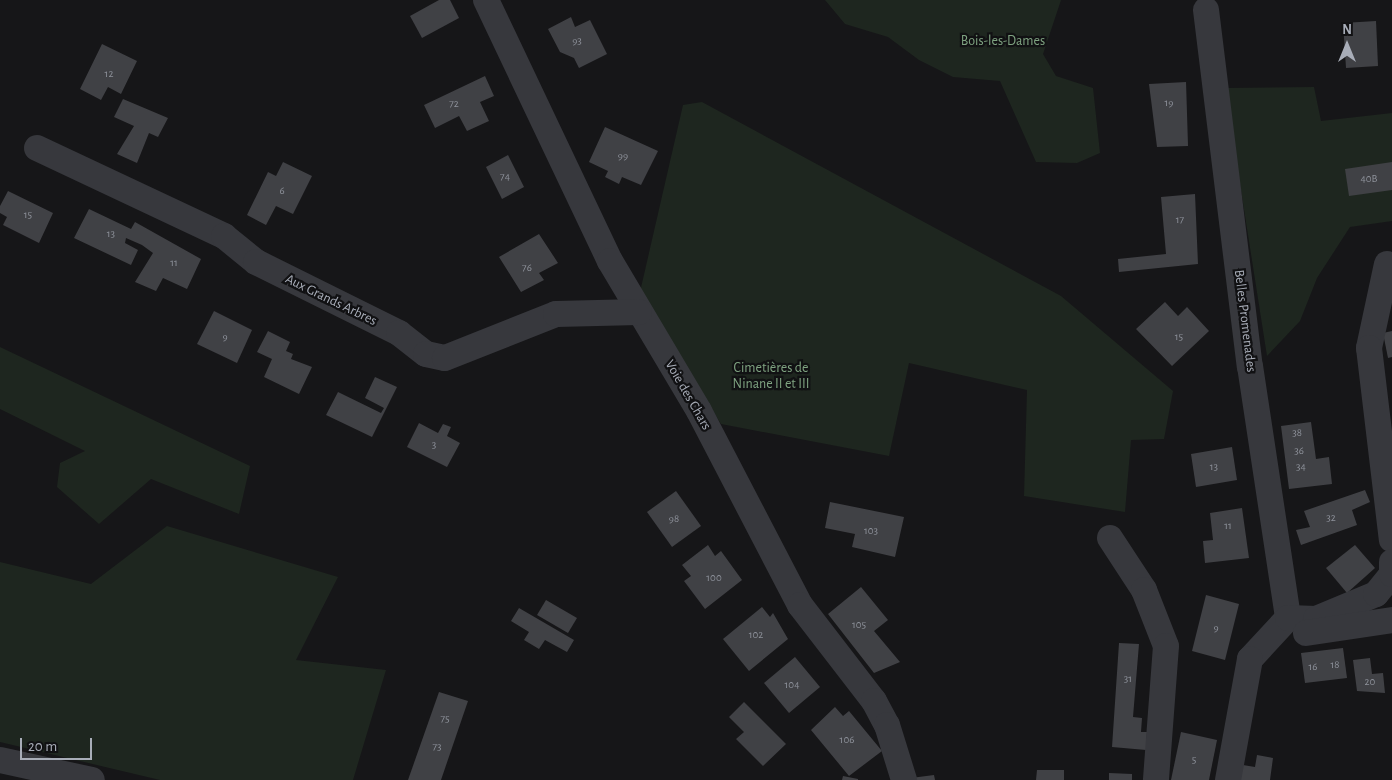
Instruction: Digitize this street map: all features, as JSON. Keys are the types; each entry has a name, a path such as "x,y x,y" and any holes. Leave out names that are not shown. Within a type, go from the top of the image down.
{"street":[{"name":"Voie des Chars","path":"486,0 610,261 700,411 800,605 874,702 887,725 904,780"},
{"name":"Belles Promenades","path":"1206,10 1284,624"},
{"name":"Aux Grands Arbres","path":"38,148 224,236 256,262 399,333 426,354 445,358 556,314 639,312"},
{"path":"1388,264 1369,348 1392,540"},
{"path":"1110,538 1144,590 1166,646 1156,780"},
{"path":"1228,780 1250,659 1284,624 1316,619 1376,594 1392,574 1392,562"},
{"path":"1284,624 1304,634 1392,620"},
{"path":"0,760 92,780"}],"green space":[{"name":"Bois-les-Dames","path":"825,0 1061,0 1043,54 1056,76 1093,88 1100,153 1077,163 1036,162 1000,81 953,77 919,60 888,37 845,24"},
{"path":"1314,87 1321,121 1392,113 1392,221 1350,227 1317,278 1300,321 1267,356 1225,88"},
{"name":"Cimetières de Ninane II et III","path":"702,102 1061,296 1173,391 1164,439 1131,440 1125,512 1024,496 1027,390 909,363 889,456 721,424 640,292 683,105"},
{"path":"0,347 250,466 239,514 151,479 99,524 57,487 60,463 85,451 0,409"},
{"path":"167,526 338,577 296,660 386,670 353,780 160,780 0,742 0,562 91,584"}],"building":[{"path":"439,0 450,0 459,18 422,38 410,16"},
{"path":"571,17 575,27 590,20 607,54 579,68 574,58 560,52 548,29"},
{"path":"1376,21 1378,66 1346,68 1343,23"},
{"path":"102,44 137,61 121,94 108,87 101,100 80,89"},
{"path":"485,76 494,96 480,102 489,121 467,131 459,116 435,128 424,105"},
{"path":"1186,82 1188,146 1157,147 1149,84"},
{"path":"123,99 168,118 158,137 149,133 137,163 117,154 134,126 114,117"},
{"path":"605,127 658,151 641,185 622,177 619,184 605,177 608,171 589,162"},
{"path":"508,155 524,187 502,199 486,167"},
{"path":"283,162 312,176 293,214 276,206 266,225 247,215 268,172 276,176"},
{"path":"1392,162 1392,190 1349,196 1345,169"},
{"path":"8,191 53,213 39,243 3,225 7,217 0,213 0,206"},
{"path":"1195,194 1198,264 1119,272 1118,259 1166,254 1161,197"},
{"path":"89,209 131,229 135,222 201,259 187,289 163,278 156,291 135,282 153,253 142,245 126,238 125,243 138,250 131,265 74,238"},
{"path":"539,234 558,263 539,273 544,280 521,292 499,257"},
{"path":"1165,302 1178,316 1187,307 1209,331 1172,366 1136,329"},
{"path":"214,311 252,330 237,363 197,344"},
{"path":"268,331 290,342 286,351 293,354 291,359 312,367 299,394 264,377 272,359 257,352"},
{"path":"1392,331 1392,357 1388,358 1383,333"},
{"path":"375,377 397,387 372,437 326,415 338,392 381,413 384,408 365,398"},
{"path":"1311,422 1316,459 1329,457 1332,484 1289,489 1281,426"},
{"path":"419,423 438,433 443,424 451,427 447,436 460,443 447,467 407,447"},
{"path":"1232,447 1237,480 1196,487 1191,454"},
{"path":"1365,490 1370,502 1352,510 1357,525 1301,545 1296,530 1310,527 1304,511"},
{"path":"676,491 701,526 672,547 647,512"},
{"path":"830,502 904,517 895,557 852,547 855,534 825,528"},
{"path":"1242,508 1249,558 1205,563 1203,541 1213,540 1210,513"},
{"path":"708,545 715,556 721,551 742,580 705,609 684,581 691,576 682,565"},
{"path":"1355,545 1375,568 1347,593 1326,568"},
{"path":"861,587 888,620 874,631 900,662 874,673 828,614"},
{"path":"1206,595 1239,604 1225,660 1192,651"},
{"path":"546,600 577,618 568,633 537,615"},
{"path":"762,607 770,617 773,613 788,639 749,671 723,639"},
{"path":"519,608 574,640 567,652 545,640 539,649 524,640 529,632 511,621"},
{"path":"1119,643 1139,644 1133,717 1142,718 1141,732 1147,732 1146,750 1112,747"},
{"path":"1343,648 1347,678 1305,683 1301,653"},
{"path":"795,657 820,687 789,713 764,683"},
{"path":"1370,658 1372,674 1383,673 1385,693 1357,691 1353,660"},
{"path":"439,692 468,701 441,780 408,780"},
{"path":"744,702 786,744 763,766 736,739 744,732 729,717"},
{"path":"835,707 843,716 849,711 882,751 849,776 811,730"},
{"path":"1181,732 1217,740 1209,780 1171,780"},
{"path":"1257,755 1273,758 1270,780 1235,780 1237,764 1255,767"},
{"path":"1037,770 1064,770 1064,780 1036,780"},
{"path":"1109,773 1132,774 1132,780 1109,780"},
{"path":"934,775 935,780 911,780 911,778"},
{"path":"843,776 858,779 858,780 842,780"}]}
